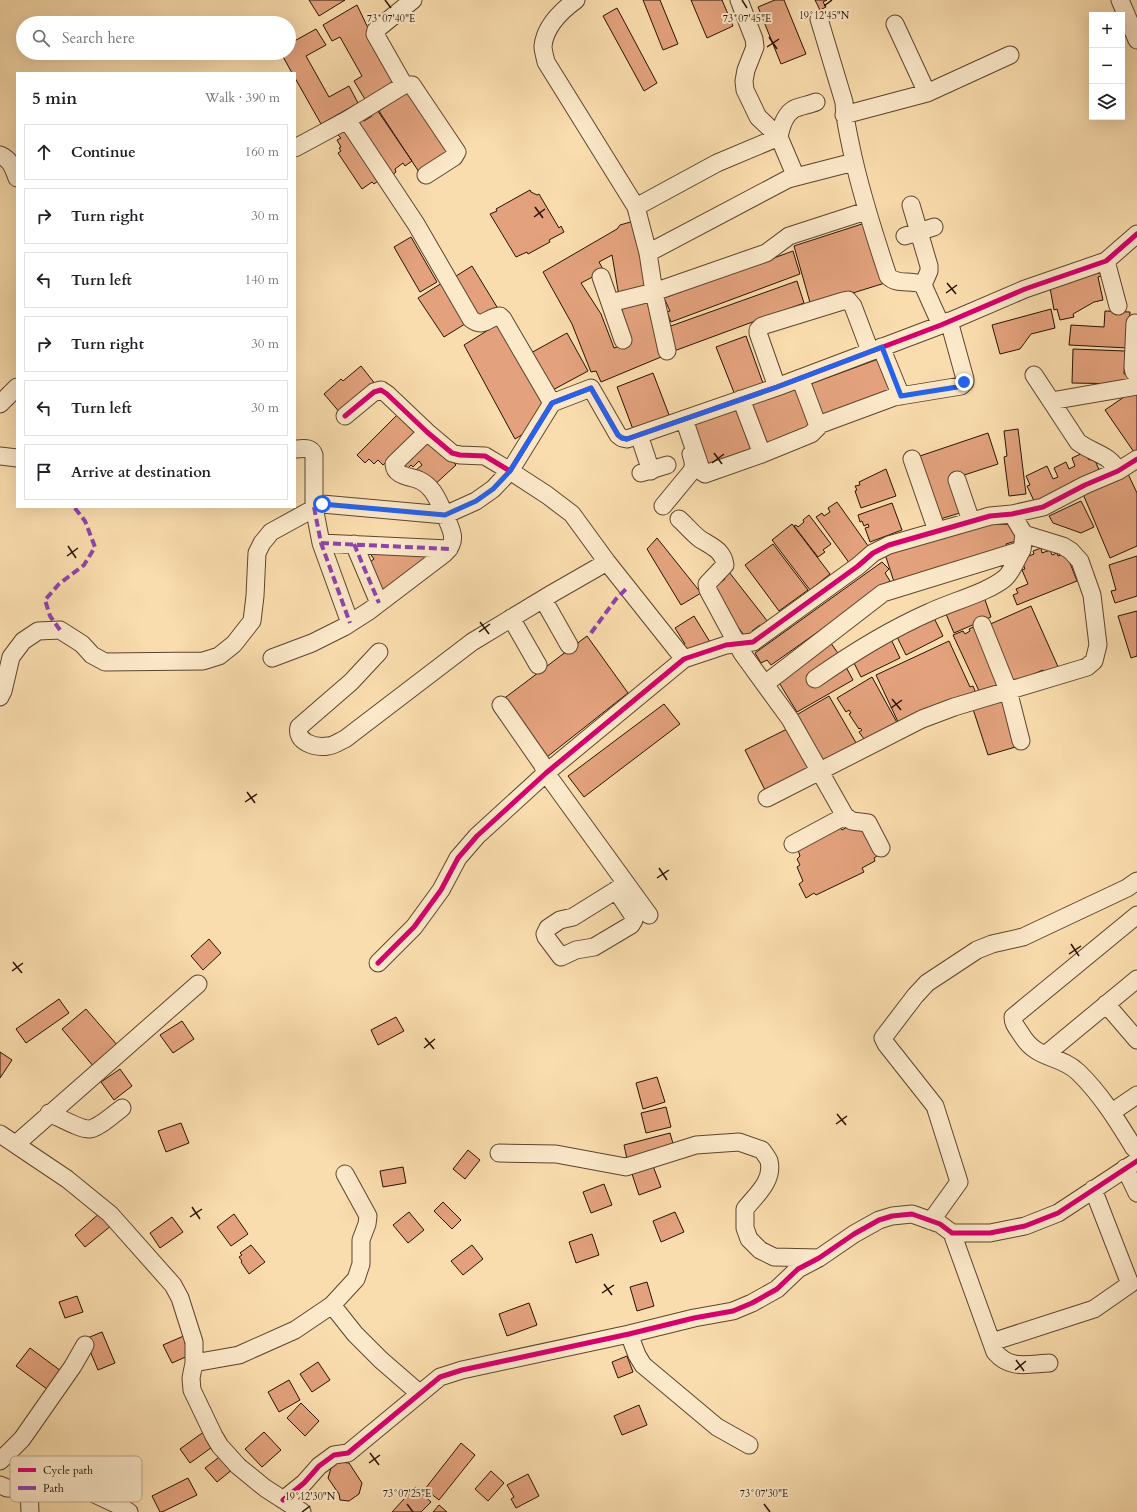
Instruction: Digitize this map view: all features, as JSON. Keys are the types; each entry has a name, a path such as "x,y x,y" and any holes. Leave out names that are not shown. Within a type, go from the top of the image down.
{"street":[{"path":"404,85 375,34 376,30 412,0"},
{"path":"576,0 559,14 548,29 543,47 546,62 636,207 648,254 654,292 667,351"},
{"path":"739,0 754,39 755,47 746,70 744,81 745,90 758,117 779,137 796,177"},
{"path":"1120,0 1137,40"},
{"path":"682,420 703,474 762,454 811,434 818,426 901,396 957,387 963,385 965,380 945,323 926,289 918,282 896,282 888,276 866,211 844,115 844,102 819,19"},
{"path":"894,24 927,93"},
{"path":"844,115 927,93 1010,55"},
{"path":"296,147 347,120 404,85 409,84 414,87 457,152 454,157 426,175"},
{"path":"779,137 781,127 787,116 794,109 816,102"},
{"path":"347,120 416,224 471,319 476,323 483,323 494,316 500,316 503,319 552,403"},
{"path":"636,207 717,163 779,137"},
{"path":"0,155 8,158 16,175"},
{"path":"648,254 782,183 796,177 854,162"},
{"path":"911,206 929,266 929,271 923,285"},
{"path":"610,303 654,292 766,253 789,236 866,211"},
{"path":"0,697 3,691 11,657 23,641 38,631 60,630 82,644 92,655 105,662 203,661 219,656 234,644 252,621 257,553 262,543 271,532 322,504 445,515 476,501 493,489 510,471 552,403 591,388 618,435 627,439 777,387 945,323 1025,289 1106,261 1137,234"},
{"path":"1106,261 1118,306"},
{"path":"601,277 623,340"},
{"path":"777,387 758,330 762,326 848,300 853,306 901,396"},
{"path":"1135,323 1133,368 1137,374"},
{"path":"1034,375 1078,442 1083,446 1107,457 1114,463 1118,471"},
{"path":"800,378 818,426"},
{"path":"1051,400 1137,386"},
{"path":"0,404 16,388"},
{"path":"345,416 374,392 381,390 452,453 460,455 485,456 510,471 572,514 684,659"},
{"path":"741,399 762,454"},
{"path":"664,506 694,467 682,420"},
{"path":"272,658 312,643 350,623 379,603 449,549 453,534 436,494 429,486 419,480 400,474 394,468 394,464 427,432"},
{"path":"639,435 646,472 667,465"},
{"path":"296,449 309,448 312,450 314,455 314,508 321,542 350,623"},
{"path":"0,456 16,458"},
{"path":"912,459 936,531"},
{"path":"378,963 414,927 441,890 458,858 476,836 546,773 684,659 726,645 752,642 858,566 873,553 889,545 990,516 1012,514 1043,507 1085,485 1118,471 1137,459"},
{"path":"958,480 971,521"},
{"path":"815,679 875,639 930,612 993,586 1006,578 1023,542 1012,514"},
{"path":"679,519 699,538 715,548 724,558 725,564 706,586 742,653 790,719 845,816 852,821 868,823 881,848"},
{"path":"321,542 449,549"},
{"path":"765,684 883,593 1023,542 1063,546 1071,551 1080,561 1092,596 1098,645 1094,661 1087,667 954,707 922,719 767,798"},
{"path":"354,544 379,603"},
{"path":"379,652 351,682 299,727 297,733 300,738 304,741 328,747 345,739 472,642 608,562"},
{"path":"543,599 569,645"},
{"path":"511,618 538,665"},
{"path":"982,626 1008,690 1021,741"},
{"path":"501,705 542,764 546,773 621,887 634,917 631,925 594,947 576,950 561,957 558,955 545,934 548,928 560,920 573,917 621,887"},
{"path":"793,844 845,816"},
{"path":"931,1220 959,1182 935,1106 886,1044 883,1038 915,996 927,983 958,964 977,950 992,944 1023,937 1127,888 1137,881"},
{"path":"621,887 649,915"},
{"path":"1137,915 1013,1017 1014,1024 1026,1043 1038,1052 1068,1065 1077,1071 1112,1112 1132,1159 1137,1193"},
{"path":"1045,1055 1137,979"},
{"path":"16,1144 49,1113 198,984"},
{"path":"1106,1004 1137,1040"},
{"path":"1112,1112 1137,1094"},
{"path":"49,1113 83,1128 90,1129 97,1126 122,1108"},
{"path":"0,1134 67,1179 110,1214 173,1285 180,1298 194,1342 194,1363 190,1378 192,1390 214,1436 220,1446 238,1466 265,1488 302,1512"},
{"path":"499,1153 556,1154 626,1167 696,1145 739,1142 762,1150 769,1161 769,1173 766,1183 745,1209 745,1228 749,1239 760,1250 774,1257 819,1258"},
{"path":"952,1234 990,1233 1025,1226 1058,1213 1093,1189 1132,1159"},
{"path":"194,1363 239,1356 295,1330 332,1305 356,1279 361,1264 361,1240 367,1224 368,1216 344,1174"},
{"path":"992,1342 1094,1309 1130,1284 1093,1189"},
{"path":"283,1500 304,1483 319,1466 334,1455 348,1453 440,1377 462,1370 629,1334 694,1318 733,1311 752,1303 777,1289 798,1269 819,1258 854,1234 878,1220 892,1216 912,1214 940,1224 952,1234 995,1352 1000,1358 1017,1366 1049,1363"},
{"path":"332,1305 355,1334 381,1360 419,1393"},
{"path":"629,1334 637,1355 643,1365 717,1427 749,1445"},
{"path":"0,1461 22,1439 73,1366 84,1345"},
{"path":"0,1485 10,1488"},
{"path":"30,1502 30,1512"},
{"path":"112,1502 129,1512"}],"building":[{"path":"309,0 345,0 319,16"},
{"path":"643,0 660,0 678,44 663,50"},
{"path":"691,0 722,0 733,26 707,38"},
{"path":"775,0 784,0 806,54 781,64 758,7"},
{"path":"815,0 827,0 823,2 826,7 820,10"},
{"path":"357,5 395,84 366,101 354,81 362,76 340,37 332,41 323,25"},
{"path":"617,8 657,83 644,91 603,16"},
{"path":"316,29 326,45 306,56 329,97 349,86 358,103 321,124 296,80 296,72 291,72 285,60 296,60 296,40"},
{"path":"411,90 453,152 419,172 379,111"},
{"path":"375,107 412,161 405,166 403,163 395,169 396,172 390,177 353,122 361,117 364,121 372,116 369,111"},
{"path":"348,128 382,178 374,184 372,182 362,189 338,153 341,151 339,148 341,147 337,140 341,138 338,135"},
{"path":"530,190 537,195 539,194 559,228 561,226 564,232 549,240 550,242 528,254 527,252 516,257 490,214 497,211 496,209"},
{"path":"634,221 649,290 619,296 612,255 599,262 604,271 581,283 601,314 614,348 628,343 621,304 650,299 661,357 601,382 596,371 591,372 572,324 543,272 617,229 620,225"},
{"path":"865,223 885,283 811,306 794,246"},
{"path":"411,237 437,282 420,292 394,247"},
{"path":"793,251 800,274 671,322 667,312 670,311 664,298"},
{"path":"472,266 497,307 478,319 453,278"},
{"path":"1099,268 1101,276 1098,277 1103,300 1094,302 1073,314 1074,317 1060,320 1057,309 1054,310 1049,282"},
{"path":"797,281 804,303 674,351 671,342 674,341 668,327"},
{"path":"442,283 468,322 444,337 418,298"},
{"path":"1051,309 1055,328 1031,334 1020,349 1000,354 992,325"},
{"path":"1105,311 1130,312 1128,348 1069,345 1071,325 1104,327"},
{"path":"498,324 544,407 525,433 515,439 464,345"},
{"path":"567,333 588,371 549,392 529,354"},
{"path":"746,336 764,386 735,395 716,347"},
{"path":"1073,349 1125,351 1124,374 1129,374 1129,384 1072,383"},
{"path":"881,358 895,395 819,424 805,386"},
{"path":"361,366 376,385 341,414 324,394 341,379 343,381"},
{"path":"653,373 671,420 634,432 617,387"},
{"path":"800,384 816,426 764,449 746,406"},
{"path":"1137,388 1137,454 1136,455 1105,410"},
{"path":"741,406 757,452 704,471 688,424"},
{"path":"401,411 421,433 383,465 378,460 374,464 369,459 365,463 357,455"},
{"path":"1018,429 1026,494 1009,496 1004,457 1007,456 1004,431"},
{"path":"988,433 998,464 952,479 963,512 937,520 917,457"},
{"path":"428,435 456,465 432,487 416,470 422,465 419,461 413,467 411,465 407,469 401,463"},
{"path":"1085,452 1089,460 1094,458 1100,472 1035,503 1027,486 1030,485 1026,476 1047,466 1053,479 1058,477 1054,468 1066,462 1069,469 1075,466 1072,458"},
{"path":"886,469 896,496 861,508 855,491 857,490 855,486 860,485 859,482"},
{"path":"1128,474 1137,493 1137,546 1110,558 1083,494"},
{"path":"1081,501 1094,527 1081,533 1053,523 1049,516"},
{"path":"837,502 871,550 850,564 816,517 822,513 824,516 830,512 828,508"},
{"path":"892,503 902,530 870,542 865,528 869,527 868,524 864,526 862,521 860,522 858,515"},
{"path":"809,515 831,544 823,550 825,552 818,557 794,526 796,525 798,527"},
{"path":"1008,518 1014,533 1019,532 1022,539 1006,544 1007,548 895,585 885,554"},
{"path":"792,524 830,574 810,590 772,540"},
{"path":"657,538 701,593 681,605 647,549"},
{"path":"773,544 808,590 779,611 745,565"},
{"path":"1041,548 1042,553 1050,550 1052,555 1057,553 1058,556 1066,553 1077,581 1017,605 1013,595 1018,593 1016,589 1028,584 1022,570 1025,569 1021,559 1034,554 1033,551"},
{"path":"430,549 435,557 382,598 365,566 374,559 369,552"},
{"path":"1137,556 1137,596 1115,603 1111,591 1116,590 1109,565"},
{"path":"882,562 889,569 885,573 890,581 771,665 767,660 761,663 755,653"},
{"path":"729,572 768,622 762,627 760,625 752,631 754,634 747,639 708,588 717,585 725,579 723,576"},
{"path":"984,597 991,617 954,633 946,614"},
{"path":"1031,606 1059,669 1046,674 1043,670 1013,683 986,626"},
{"path":"1137,611 1137,656 1131,658 1118,616"},
{"path":"694,616 710,642 689,654 684,645 685,644 675,628"},
{"path":"934,618 943,636 906,655 897,637"},
{"path":"978,625 1004,685 980,693 953,635 963,631 965,634 970,631 969,629"},
{"path":"587,636 628,693 547,757 502,700"},
{"path":"890,637 900,658 861,677 851,657"},
{"path":"949,641 970,687 973,686 976,693 899,724 876,675"},
{"path":"830,642 840,656 853,680 797,712 778,681"},
{"path":"872,677 900,728 864,739 859,732 862,730 860,728 859,729 849,714 851,713 849,710 846,712 837,698"},
{"path":"829,696 859,748 827,766 793,717"},
{"path":"1002,696 1019,746 988,755 972,706"},
{"path":"664,704 680,724 584,797 568,776"},
{"path":"789,728 810,771 766,792 745,750"},
{"path":"852,824 864,824 880,854 874,858 875,861 862,868 864,872 816,895 814,893 806,898 799,884 803,881 797,867 800,865 797,859 800,856 798,850 839,826 842,830"},
{"path":"209,939 221,953 203,970 191,956"},
{"path":"59,999 69,1013 26,1043 16,1029"},
{"path":"86,1009 118,1046 94,1067 62,1029"},
{"path":"396,1017 404,1031 378,1045 371,1030"},
{"path":"182,1021 194,1039 173,1053 160,1035"},
{"path":"0,1052 12,1060 0,1078"},
{"path":"120,1069 132,1086 114,1100 101,1082"},
{"path":"657,1077 665,1102 643,1109 636,1083"},
{"path":"666,1107 671,1127 646,1133 641,1113"},
{"path":"181,1123 189,1143 166,1152 158,1131"},
{"path":"670,1133 674,1147 627,1159 624,1145"},
{"path":"468,1150 480,1160 465,1179 453,1169"},
{"path":"653,1166 661,1187 639,1195 632,1174"},
{"path":"403,1167 406,1183 383,1187 380,1171"},
{"path":"604,1184 612,1205 591,1213 583,1192"},
{"path":"443,1202 461,1220 452,1229 434,1211"},
{"path":"101,1212 112,1225 85,1247 75,1235"},
{"path":"409,1212 424,1230 408,1243 393,1225"},
{"path":"675,1212 684,1232 661,1242 653,1221"},
{"path":"234,1214 248,1234 231,1246 217,1227"},
{"path":"172,1217 183,1232 160,1248 150,1233"},
{"path":"592,1234 599,1255 576,1263 569,1242"},
{"path":"251,1245 265,1262 249,1274 239,1257 242,1255 240,1253"},
{"path":"472,1245 483,1259 463,1275 451,1261"},
{"path":"647,1282 654,1306 637,1311 630,1287"},
{"path":"77,1296 83,1312 65,1318 59,1302"},
{"path":"529,1303 537,1325 507,1336 499,1314"},
{"path":"102,1332 115,1363 98,1370 85,1339"},
{"path":"186,1335 189,1341 185,1343 190,1355 172,1363 163,1345"},
{"path":"30,1348 61,1371 47,1389 16,1366"},
{"path":"627,1356 633,1372 618,1378 612,1362"},
{"path":"318,1362 330,1380 312,1392 300,1374"},
{"path":"289,1380 300,1400 279,1412 268,1392"},
{"path":"301,1403 319,1421 305,1436 287,1418"},
{"path":"639,1405 647,1425 622,1435 614,1416"},
{"path":"205,1431 215,1445 190,1463 180,1449"},
{"path":"264,1432 281,1450 262,1467 245,1449"},
{"path":"461,1443 475,1455 439,1500 425,1489"},
{"path":"222,1455 233,1469 217,1482 205,1468"},
{"path":"339,1462 349,1463 362,1483 359,1494 349,1501 340,1500 339,1494 328,1478 331,1468"},
{"path":"491,1471 504,1483 488,1501 475,1489"},
{"path":"528,1474 539,1496 516,1508 511,1499 514,1497 507,1485"},
{"path":"188,1478 197,1495 160,1512 152,1496"},
{"path":"415,1487 431,1502 421,1512 392,1512"},
{"path":"439,1505 447,1512 433,1512"}],"marked path":[{"path":"314,507 321,543 350,623"},
{"path":"60,630 50,616 45,600 59,584 84,565 95,547 85,521 75,508"},
{"path":"321,543 449,549"},
{"path":"354,544 379,603"},
{"path":"591,633 616,599 628,587"}],"cycle path":[{"path":"345,416 374,392 381,390 452,453 460,455 485,456 510,471 552,403 591,388 618,435 627,439 777,387 941,325 1025,289 1106,261 1137,234"},
{"path":"378,963 414,927 441,890 458,858 477,836 546,773 684,659 726,645 753,642 858,566 873,553 889,545 990,516 1012,514 1043,507 1085,485 1118,471 1137,459"},
{"path":"283,1500 304,1483 319,1466 334,1455 348,1453 440,1377 462,1370 629,1334 694,1318 733,1311 752,1303 777,1289 798,1269 819,1258 854,1234 879,1220 892,1216 912,1214 940,1224 952,1233 990,1233 1025,1226 1058,1213 1137,1161"}],"route":[{"path":"322,504 445,515 476,501 493,489 510,471 552,403 591,388 618,435 627,439 777,387 882,347 901,396 957,387 963,385 964,382"}]}
